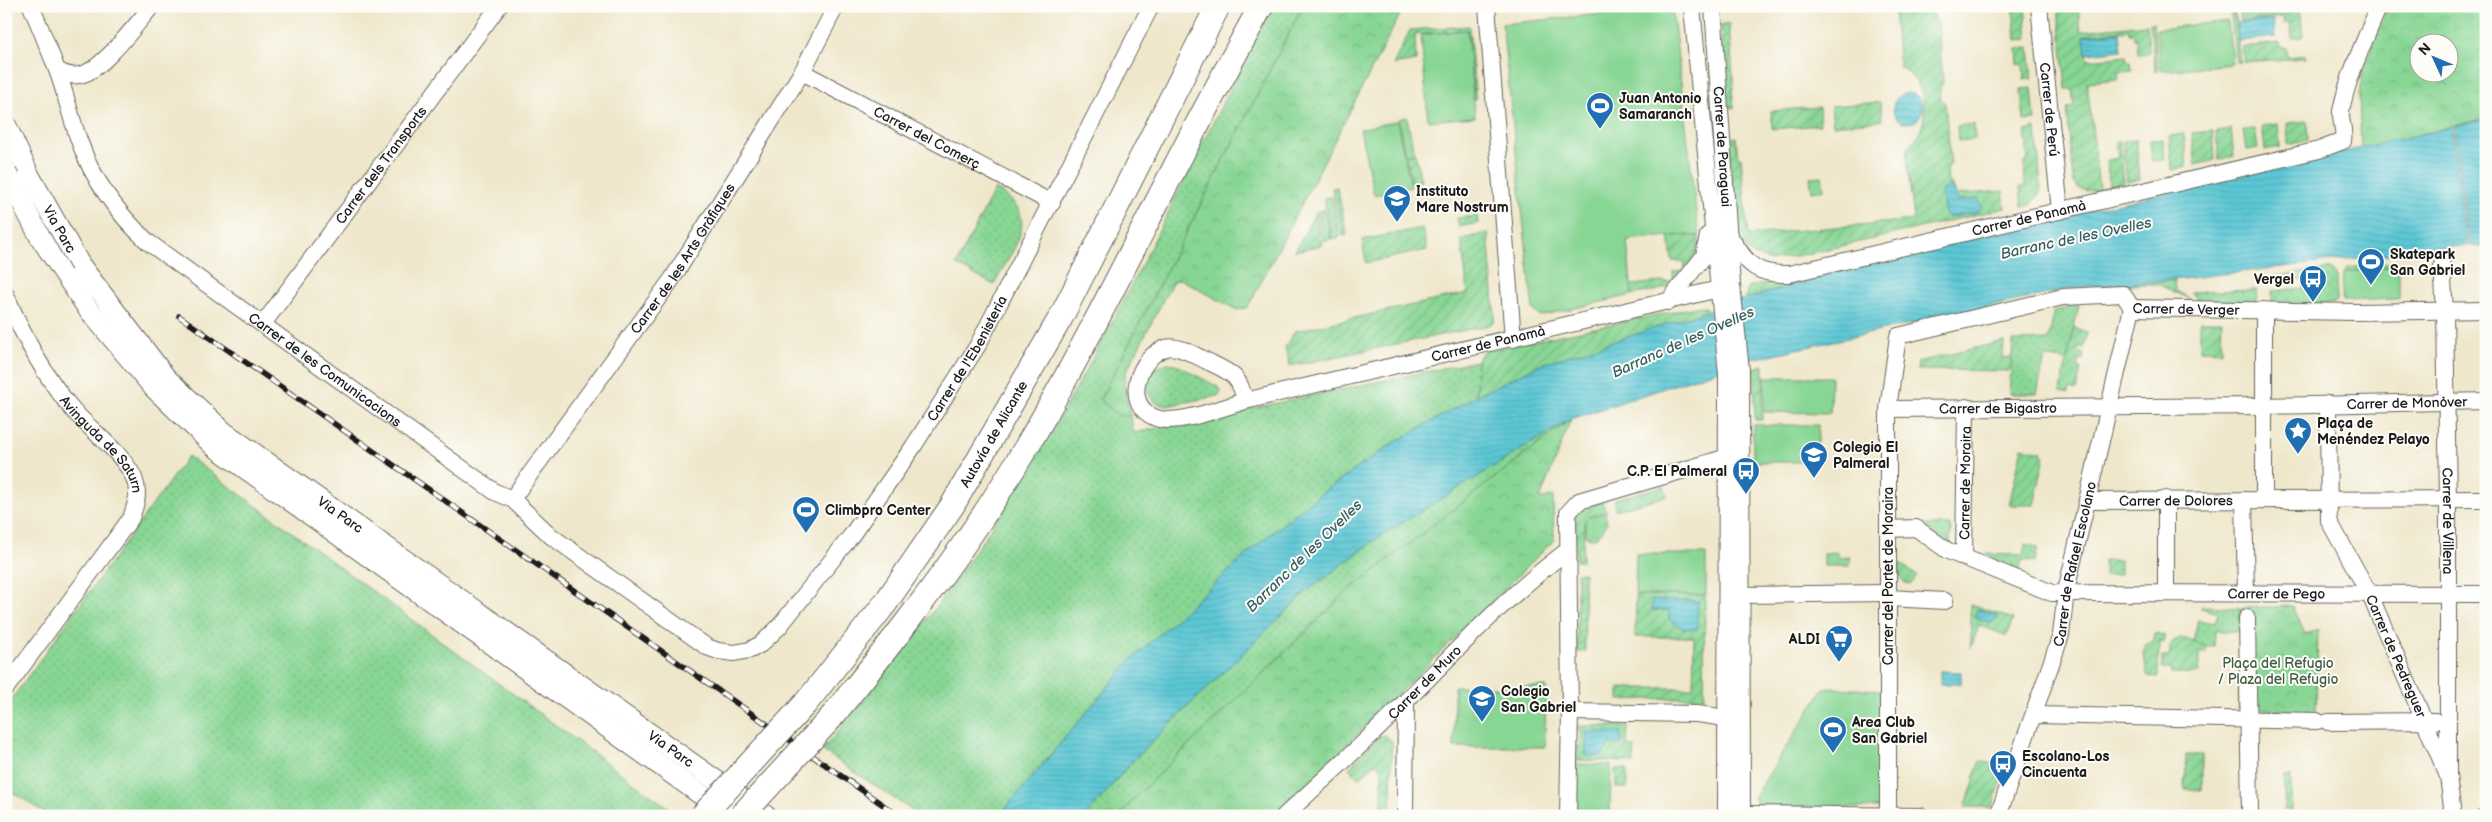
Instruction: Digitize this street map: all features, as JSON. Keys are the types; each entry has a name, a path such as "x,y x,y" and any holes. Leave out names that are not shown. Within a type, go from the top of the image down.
{"highway":[{"name":"Autovía de Alicante","path":"702,816 805,704 884,605 952,506 1061,317 1218,6"},
{"path":"1175,166 1214,73 1248,6"},
{"path":"741,816 830,719 916,612 978,524 1036,430 1090,333 1175,166 1262,6"}],"main road":[{"name":"Via Parc","path":"6,125 29,175 80,265 166,378 224,432 766,816"},
{"name":"Via Parc","path":"6,172 40,237 88,309 154,388 214,446 731,816"}],"street":[{"name":"Carrer de les Comunicacions","path":"31,6 57,70 80,143 91,169 105,194 128,223 148,242 495,492 512,499 551,536 707,646 718,651"},
{"path":"57,70 68,75 82,75 99,66 152,6"},
{"name":"Carrer dels Transports","path":"263,324 499,6"},
{"name":"Carrer de les Arts Gràfiques","path":"512,499 672,279 802,72 836,6"},
{"name":"Carrer de l'Ebenisteria","path":"718,651 734,653 750,650 761,644 779,627 851,536 913,447 978,345 1151,6"},
{"path":"1487,6 1513,339"},
{"name":"Carrer de Perú","path":"2039,6 2060,211"},
{"name":"Carrer de Panamà","path":"1729,237 1748,264 1773,274 1789,274 2319,150 2343,142 2345,131 2341,114 2354,69 2379,6"},
{"path":"1691,7 1703,10 1714,7"},
{"name":"Carrer de Paraguai","path":"1691,7 1712,213 1725,287"},
{"name":"Carrer de Paraguai","path":"1714,7 1729,237 1725,287"},
{"name":"Carrer del Comerç","path":"802,72 1052,203"},
{"name":"Carrer de Paraguai","path":"1668,302 1704,256 1712,213"},
{"name":"Carrer de Villena","path":"2442,265 2445,311 2448,500 2448,776"},
{"path":"1725,287 1734,372 1728,457 1726,718 1736,815"},
{"name":"Carrer de Panamà","path":"1245,402 1241,383 1227,371 1180,349 1167,347 1153,355 1135,388 1136,399 1143,409 1156,418 1176,420 1725,287"},
{"name":"Carrer de Verger","path":"1898,336 2063,297 2123,294 2132,308 2486,310"},
{"name":"Avinguda de Saturn","path":"6,295 20,328 46,373 73,410 133,475 138,487 137,500 130,518 6,688"},
{"name":"Carrer de Rafael Escolano","path":"1998,816 2035,715 2061,635 2066,591 2132,308"},
{"path":"2264,310 2264,499 2486,499"},
{"name":"Carrer del Portet de Moraira","path":"1888,816 1888,409 1898,336"},
{"path":"1734,372 1742,395 1742,731 1736,815"},
{"path":"1568,816 1570,712 1568,513 1579,501 1728,457 1734,451 1735,408 1742,395"},
{"name":"Carrer de Monòver","path":"2328,404 2486,401"},
{"path":"2109,406 2328,404 2328,499"},
{"name":"Carrer de Bigastro","path":"1888,409 2109,406"},
{"name":"Carrer de Moraira","path":"1964,558 1966,407"},
{"path":"2166,499 2166,592"},
{"name":"Carrer de Dolores","path":"2087,500 2264,499"},
{"name":"Carrer de Pedreguer","path":"2328,499 2329,521 2370,595 2448,776 2452,807 2450,816"},
{"path":"2244,500 2246,592"},
{"name":"Carrer de Pego","path":"1888,529 1916,528 1948,551 2052,592 2246,592 2370,595 2486,594"},
{"name":"Carrer de Muro","path":"1284,816 1406,702 1444,662 1536,574 1567,551"},
{"path":"1727,584 1741,595 1888,596 1945,601"},
{"path":"2248,618 2250,816"},
{"path":"1405,816 1406,702"},
{"path":"1570,712 1697,714 1726,718 1742,731"},
{"path":"2035,715 2248,720 2447,721"},
{"path":"1736,815 1921,816"}],"green space":[{"path":"1273,6 1303,6 1100,400 1117,414 1130,415 1134,433 1477,361 1476,396 1392,444 1319,495 1257,545 1129,662 999,816 920,816 822,750 888,670 951,586 1037,456 1118,311"},
{"path":"1303,6 1403,6 1248,307 1237,310 1180,279 1173,281 1126,372 1124,383 1130,415 1117,414 1100,400"},
{"path":"1915,6 1934,6 1933,19 1938,23 1943,83 1940,88 1941,100 1945,103 1951,164 1947,169 1948,182 1952,184 1953,195 2003,191 2005,208 1812,253 1769,261 1750,253 1740,242 1734,223 1729,139 1736,137 1738,158 1741,157 1748,235 1914,220 1907,155 1923,124 1924,105 1919,87 1914,79 1899,66 1894,11 1915,8"},
{"path":"2013,6 2025,6 2028,39 2016,40"},
{"path":"2058,6 2078,6 2081,31 2147,24 2149,53 2138,54 2137,39 2134,39 2134,34 2129,34 2129,30 2085,35 2088,60 2127,56 2127,61 2131,61 2132,71 2118,72 2119,79 2087,82 2099,189 2086,191 2078,188 2073,180 2067,108 2074,107 2072,89 2066,89"},
{"path":"2278,6 2300,6 2303,37 2292,38 2290,23 2284,23 2283,17 2240,22 2239,13 2278,8"},
{"path":"2388,6 2482,6 2486,26 2486,118 2361,149 2359,94 2364,67"},
{"name":"Juan Antonio Samaranch","path":"1672,7 1699,236 1680,235 1627,240 1632,295 1540,316 1533,310 1502,24"},
{"path":"2231,14 2235,14 2240,62 2236,62"},
{"path":"2228,21 2232,64 2161,71 2157,29"},
{"path":"2150,23 2154,23 2158,71 2155,71"},
{"path":"1729,24 1734,108 1726,107 1720,26"},
{"path":"1469,26 1476,100 1474,100 1467,30 1415,35 1416,61 1393,65 1410,30"},
{"path":"1467,30 1475,117 1428,121 1421,35"},
{"path":"2280,43 2281,48 2286,47 2287,57 2305,55 2306,58 2244,62 2242,47"},
{"path":"2029,47 2032,79 2024,80 2023,64 2018,64 2017,49"},
{"path":"2032,88 2035,120 2024,121 2021,89"},
{"path":"1880,102 1882,120 1833,125 1831,106"},
{"path":"1819,107 1820,125 1772,129 1771,111"},
{"path":"1407,117 1414,153 1405,155 1398,119"},
{"path":"1397,121 1411,187 1374,195 1360,129"},
{"path":"2307,121 2308,140 2288,145 2287,123"},
{"path":"1974,124 1975,139 1958,141 1957,126"},
{"path":"2278,124 2280,147 2265,150 2262,126"},
{"path":"2036,128 2041,187 2039,194 2031,205 2022,206 2020,187 2025,186 2024,162 2028,160 2025,131"},
{"path":"2231,129 2234,156 2219,160 2216,131"},
{"path":"2255,129 2258,148 2246,150 2243,130"},
{"path":"2213,131 2215,160 2196,165 2192,133"},
{"path":"2184,134 2187,167 2172,170 2169,136"},
{"path":"2163,139 2165,160 2152,161 2150,140"},
{"path":"2136,140 2140,179 2127,182 2123,141"},
{"path":"2120,141 2124,183 2109,185 2107,160 2118,158 2116,142"},
{"path":"1415,153 1421,181 1412,183 1405,155"},
{"path":"1822,176 1824,190 1812,191 1810,177"},
{"path":"1337,187 1347,235 1343,236 1332,188"},
{"path":"995,189 1010,199 1019,210 1022,221 1016,245 994,285 956,265"},
{"path":"1332,197 1340,237 1332,239 1324,198"},
{"path":"1324,209 1331,239 1324,241 1318,211"},
{"path":"1316,211 1322,245 1295,251"},
{"path":"1477,216 1478,223 1459,227 1457,218"},
{"path":"1422,228 1427,250 1366,263 1362,240"},
{"path":"1488,233 1495,316 1494,322 1490,325 1290,366 1285,347 1295,331 1468,293 1461,239"},
{"path":"1669,235 1699,236 1696,251 1685,272 1667,287 1632,295 1631,285 1673,281 1673,272 1684,271 1683,261 1672,261"},
{"path":"1911,251 1745,299 1749,287"},
{"path":"2397,261 2398,265 2343,273 2347,268"},
{"name":"Skatepark San Gabriel","path":"2399,265 2399,299 2342,301 2343,273"},
{"path":"2331,269 2336,274 2337,300 2334,303 2272,303 2272,291 2304,288 2303,280 2278,281 2278,276"},
{"path":"2174,280 2175,290 2192,300 2157,284 2091,286"},
{"path":"2256,290 2257,301 2200,302 2191,292"},
{"path":"2079,305 2067,361 2045,357 2037,394 2009,394 2013,341 2048,340 2055,311"},
{"path":"1701,306 1707,308 1707,312 1539,365 1476,396 1477,361 1483,351"},
{"path":"2200,321 2222,321 2221,351 2200,350"},
{"path":"2074,328 2087,332 2084,348 2079,347 2078,352 2084,354 2083,360 2079,360 2077,368 2081,369 2076,391 2070,389 2069,394 2060,392"},
{"path":"2004,341 2003,358 2012,357 2011,369 2007,371 1917,370 1918,362"},
{"path":"1168,363 1175,364 1220,388 1221,393 1217,396 1166,406 1157,403 1151,398 1147,390 1146,381 1155,368"},
{"path":"1764,365 1762,420 1755,420 1754,368"},
{"path":"1765,377 1831,377 1830,413 1764,412"},
{"path":"1571,419 1349,590 1135,797 1120,816 1086,816 1134,759 1308,590 1379,537"},
{"path":"1571,419 1540,499 1553,496 1554,540 1275,816 1120,816 1135,797 1349,590"},
{"path":"1753,425 1818,425 1817,462 1753,462"},
{"path":"2022,447 2042,452 2041,455 2045,456 2034,505 2009,505"},
{"path":"188,456 670,809 663,816 50,816 6,788 6,707"},
{"path":"1664,486 1667,496 1615,510 1615,499"},
{"path":"1602,502 1607,512 1588,517 1585,520 1582,561 1576,561 1575,515 1581,508"},
{"path":"1605,513 1607,524 1596,538 1588,538 1588,535 1585,535 1585,520 1588,516"},
{"path":"1920,525 1951,525 1950,548"},
{"path":"2025,544 2038,547 2035,562 2022,560 2018,576 1975,554 2023,555"},
{"path":"1838,552 1838,558 1850,557 1850,566 1824,566 1824,553"},
{"path":"1636,554 1706,554 1706,595 1635,595"},
{"path":"2104,560 2120,560 2120,575 2104,576"},
{"path":"1900,563 1917,576 1911,584 1905,583 1899,576"},
{"path":"1577,573 1584,573 1585,652 1577,652"},
{"path":"1636,595 1705,595 1704,697 1619,700 1619,688 1693,688 1694,637 1635,637"},
{"path":"1970,604 2013,619 2007,636 1979,625 1971,648"},
{"path":"2202,606 2240,608 2240,631 2215,631 2214,647 2206,647 2193,642 2198,620 2215,623 2218,613 2200,608"},
{"name":"Plaça del Refugio / Plaza del Refugio","path":"2293,606 2305,634 2318,630 2316,711 2239,709 2240,608"},
{"path":"2155,633 2165,635 2163,643 2159,642 2158,677 2147,676 2144,655 2146,644 2153,643"},
{"path":"2182,638 2206,646 2206,653 2199,653 2199,673 2171,673 2171,669 2162,669 2162,657 2170,657 2170,644"},
{"path":"1454,687 1546,687 1545,747 1454,747"},
{"name":"Area Club San Gabriel","path":"1824,688 1885,690 1886,802 1880,808 1760,807 1754,797"},
{"path":"1578,726 1628,726 1627,746 1635,747 1634,764 1628,762 1574,760 1574,746 1581,746 1581,729 1574,729"},
{"path":"1385,735 1392,741 1391,816 1382,816 1382,769 1376,763 1359,778 1349,768 1378,737"},
{"path":"2186,755 2202,755 2202,790 2185,789"},
{"path":"1980,761 1993,764 1991,769 2004,774 1992,807 1965,807 1975,779 1973,778"},
{"path":"1574,764 1611,765 1610,816 1573,816"},
{"path":"1615,769 1627,769 1627,788 1616,788"},
{"path":"2285,777 2291,777 2291,810 2284,810"}],"water":[{"path":"2273,20 2275,37 2238,41 2237,23"},
{"path":"2120,32 2122,50 2086,54 2084,36"},
{"path":"1908,93 1919,97 1923,108 1919,119 1908,123 1897,119 1893,108 1897,97"},
{"path":"2486,119 2486,248 2469,245 2454,127"},
{"name":"Barranc de les Ovelles","path":"2452,127 2467,245 2181,279 2075,288 1752,359 1571,419 1379,537 1308,590 1134,759 1086,816 999,816 1129,662 1257,545 1319,495 1392,444 1476,396 1539,365 1745,299 1911,251"},
{"path":"1948,185 1955,190 1957,201 1978,199 1982,208 1978,212 1949,217 1945,213 1941,191"},
{"path":"1651,600 1698,601 1697,629 1684,629 1669,620 1669,611 1652,610"},
{"path":"1978,609 1998,616 1997,620 1993,619 1992,623 1975,617"},
{"path":"1940,671 1961,672 1961,684 1940,684"},
{"path":"1586,732 1621,732 1621,744 1611,744 1601,756 1586,756"}],"railway":[{"path":"179,316 899,816"}],"place":[{"name":"Juan Antonio Samaranch","path":"1600,130"},
{"name":"Instituto Mare Nostrum","path":"1397,223"},
{"name":"Skatepark San Gabriel","path":"2371,286"},
{"name":"Vergel","path":"2313,303"},
{"name":"Plaça de Menéndez Pelayo","path":"2298,455"},
{"name":"Colegio El Palmeral","path":"1814,479"},
{"name":"C.P. El Palmeral","path":"1746,495"},
{"name":"Climbpro Center","path":"806,534"},
{"name":"ALDI","path":"1839,663"},
{"name":"Colegio San Gabriel","path":"1482,723"},
{"name":"Area Club San Gabriel","path":"1833,754"},
{"name":"Escolano-Los Cincuenta","path":"2003,788"}]}
